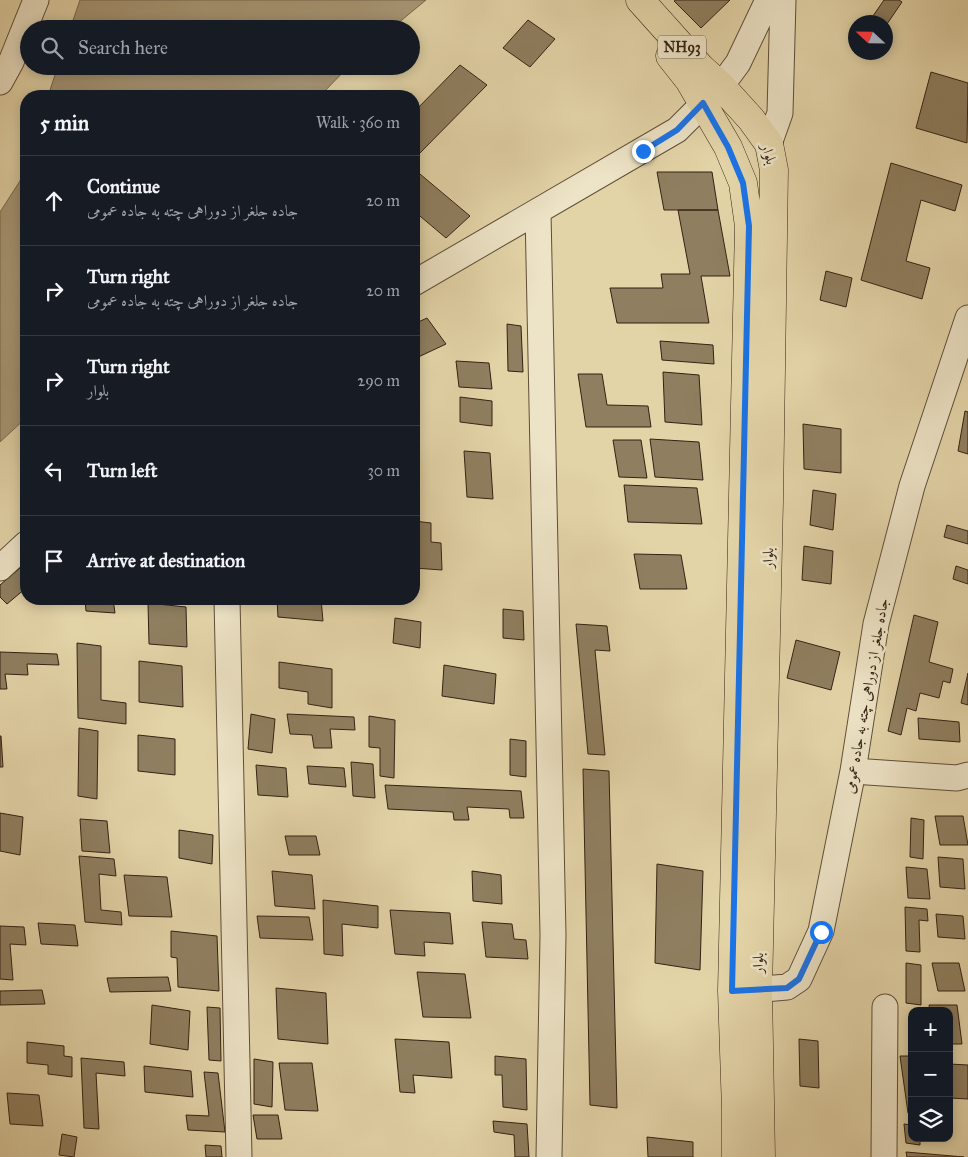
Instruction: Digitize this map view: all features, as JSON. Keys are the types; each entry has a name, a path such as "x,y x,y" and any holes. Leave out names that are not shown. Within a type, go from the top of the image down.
{"main road":[{"name":"بلوار","path":"640,9 701,68 712,95 728,147 743,183 749,226 745,991 761,1157"},
{"name":"بلوار","path":"712,95 751,119 769,144 774,170 769,501 745,991 736,1110 736,1157"}],"street":[{"path":"28,20 36,0"},
{"path":"420,280 677,130 712,95 738,63 768,0"},
{"path":"769,144 780,113 783,0"},
{"path":"0,82 20,40"},
{"path":"538,212 553,935 549,1157"},
{"name":"جاده جلغر از دوراهی چته به جاده عمومی","path":"745,991 787,988 799,979 821,932 853,771 876,624 912,486 968,318"},
{"path":"0,568 20,550"},
{"path":"227,605 239,1157"},
{"path":"853,771 957,778 968,775"},
{"path":"884,1157 885,1007"}],"shaded area":[{"path":"80,0 426,0 402,20 73,20"},
{"path":"55,75 340,75 326,90 50,90"},
{"path":"20,181 20,424 0,442 0,212"}],"building":[{"path":"730,0 701,28 674,1"},
{"path":"884,0 899,0 902,2 893,15 874,15"},
{"path":"528,20 555,39 530,67 503,48"},
{"path":"460,65 487,85 420,153 420,106"},
{"path":"931,72 968,83 967,143 916,128"},
{"path":"891,163 962,185 955,211 921,200 906,261 930,268 922,299 861,280"},
{"path":"657,172 712,172 718,210 664,210"},
{"path":"420,174 470,216 446,238 420,216"},
{"path":"678,210 718,210 730,276 701,276 709,323 617,323 610,288 663,288 661,274 690,274"},
{"path":"826,271 852,278 846,307 820,300"},
{"path":"427,318 446,344 420,356 420,321"},
{"path":"507,324 521,326 523,372 508,371"},
{"path":"660,341 713,345 714,364 662,360"},
{"path":"456,361 489,363 492,389 459,387"},
{"path":"663,372 699,375 702,425 665,422"},
{"path":"578,374 602,374 607,405 648,406 651,427 586,427"},
{"path":"460,397 492,401 492,426 460,422"},
{"path":"965,411 968,412 968,454 958,451"},
{"path":"803,424 841,429 841,473 804,469"},
{"path":"650,439 699,442 703,480 655,477"},
{"path":"613,440 641,440 647,478 619,477"},
{"path":"464,451 490,453 493,499 467,497"},
{"path":"624,485 697,488 702,524 628,522"},
{"path":"813,490 836,494 833,530 810,525"},
{"path":"420,522 431,523 431,542 441,543 442,570 420,568"},
{"path":"947,525 968,531 968,544 944,537"},
{"path":"804,546 833,551 831,584 802,580"},
{"path":"634,554 681,555 687,589 640,589"},
{"path":"956,566 968,570 968,584 953,579"},
{"path":"20,568 20,593 7,604 0,597 0,585"},
{"path":"86,605 114,605 115,613 86,611"},
{"path":"148,605 186,607 187,647 149,644"},
{"path":"277,605 322,605 323,621 278,617"},
{"path":"503,609 523,611 524,640 503,638"},
{"path":"914,615 938,622 929,662 953,669 950,683 943,681 939,698 920,693 916,711 907,708 901,735 888,731"},
{"path":"395,618 421,622 420,648 393,643"},
{"path":"576,624 607,626 610,651 595,650 605,755 588,754"},
{"path":"796,640 840,652 831,690 787,678"},
{"path":"77,643 101,646 101,700 126,703 126,724 78,718"},
{"path":"0,652 57,654 59,665 27,664 28,675 5,674 7,689 0,689"},
{"path":"139,661 182,666 183,707 139,702"},
{"path":"279,662 332,669 332,708 308,704 308,692 279,688"},
{"path":"444,665 496,674 494,704 442,696"},
{"path":"968,673 968,705 961,703"},
{"path":"251,714 275,719 272,753 248,749"},
{"path":"287,714 354,717 355,730 330,729 332,748 314,748 312,735 290,734"},
{"path":"369,716 395,720 394,778 380,776 380,748 369,747"},
{"path":"918,718 959,722 960,742 919,739"},
{"path":"79,728 98,731 97,799 78,796"},
{"path":"138,735 175,739 175,775 138,771"},
{"path":"1,736 3,767 0,767"},
{"path":"510,739 526,741 526,777 510,775"},
{"path":"351,762 373,764 375,798 353,796"},
{"path":"256,765 286,768 288,797 258,795"},
{"path":"307,766 344,768 346,787 309,784"},
{"path":"583,769 609,771 617,1108 590,1105"},
{"path":"385,785 521,791 524,818 510,818 509,809 467,807 469,820 454,820 453,812 388,809"},
{"path":"0,813 23,817 20,855 0,851"},
{"path":"935,816 963,816 968,845 940,845"},
{"path":"911,818 924,820 923,859 910,857"},
{"path":"80,819 107,821 110,853 82,851"},
{"path":"179,830 213,835 212,864 179,858"},
{"path":"285,836 316,836 320,855 289,855"},
{"path":"79,856 114,859 116,876 99,874 101,910 121,912 122,925 85,922"},
{"path":"938,857 963,859 965,889 940,887"},
{"path":"657,864 703,871 700,970 655,963"},
{"path":"906,867 927,869 930,899 908,898"},
{"path":"272,871 312,875 315,909 275,906"},
{"path":"472,871 501,875 502,904 473,901"},
{"path":"124,875 167,877 172,917 129,916"},
{"path":"323,900 378,906 378,928 342,924 343,956 324,954"},
{"path":"905,907 927,909 928,921 919,920 920,952 906,951"},
{"path":"390,910 450,913 453,944 424,942 425,956 395,954"},
{"path":"936,914 963,916 965,939 938,937"},
{"path":"257,916 309,917 313,940 260,938"},
{"path":"482,922 512,924 514,939 526,940 528,959 486,957"},
{"path":"38,923 75,925 78,946 41,944"},
{"path":"0,926 24,927 26,945 10,944 13,980 0,979"},
{"path":"171,931 217,936 219,991 178,987 177,958 171,957"},
{"path":"906,963 921,965 921,1005 906,1003"},
{"path":"932,963 959,963 965,991 938,991"},
{"path":"417,972 465,974 471,1018 423,1017"},
{"path":"168,977 171,991 110,992 107,978"},
{"path":"276,988 326,993 328,1044 278,1039"},
{"path":"42,990 45,1004 0,1005 0,991"},
{"path":"152,1005 190,1011 188,1050 150,1044"},
{"path":"929,1005 957,1005 962,1044 953,1044 953,1007 929,1007"},
{"path":"207,1007 220,1008 221,1061 209,1060"},
{"path":"395,1039 449,1042 452,1078 413,1075 415,1093 400,1092"},
{"path":"799,1039 818,1041 819,1088 800,1086"},
{"path":"27,1042 64,1046 64,1056 72,1057 72,1077 48,1074 48,1065 27,1063"},
{"path":"495,1056 526,1059 527,1110 503,1107 502,1075 495,1075"},
{"path":"900,1056 908,1056 908,1113"},
{"path":"81,1058 124,1062 125,1076 96,1073 99,1129 84,1128"},
{"path":"254,1059 273,1062 272,1107 254,1104"},
{"path":"279,1063 312,1063 318,1111 285,1110"},
{"path":"953,1064 968,1065 968,1099 953,1098"},
{"path":"144,1066 191,1071 193,1097 145,1092"},
{"path":"204,1072 218,1073 225,1132 188,1130 186,1115 209,1116"},
{"path":"7,1093 39,1095 43,1126 10,1124"},
{"path":"253,1115 278,1115 282,1139 257,1139"},
{"path":"493,1121 527,1124 529,1157 515,1157 514,1135 494,1132"},
{"path":"904,1124 908,1124 908,1142 920,1142 920,1145 906,1143"},
{"path":"62,1134 77,1137 74,1157 59,1155"},
{"path":"647,1137 693,1142 693,1157 648,1157"},
{"path":"205,1145 221,1146 222,1157 206,1157"},
{"path":"906,1152 964,1157 907,1157"}],"route":[{"path":"643,151 677,130 703,103 728,147 743,183 749,226 732,991 787,988 799,979 821,932"}]}
